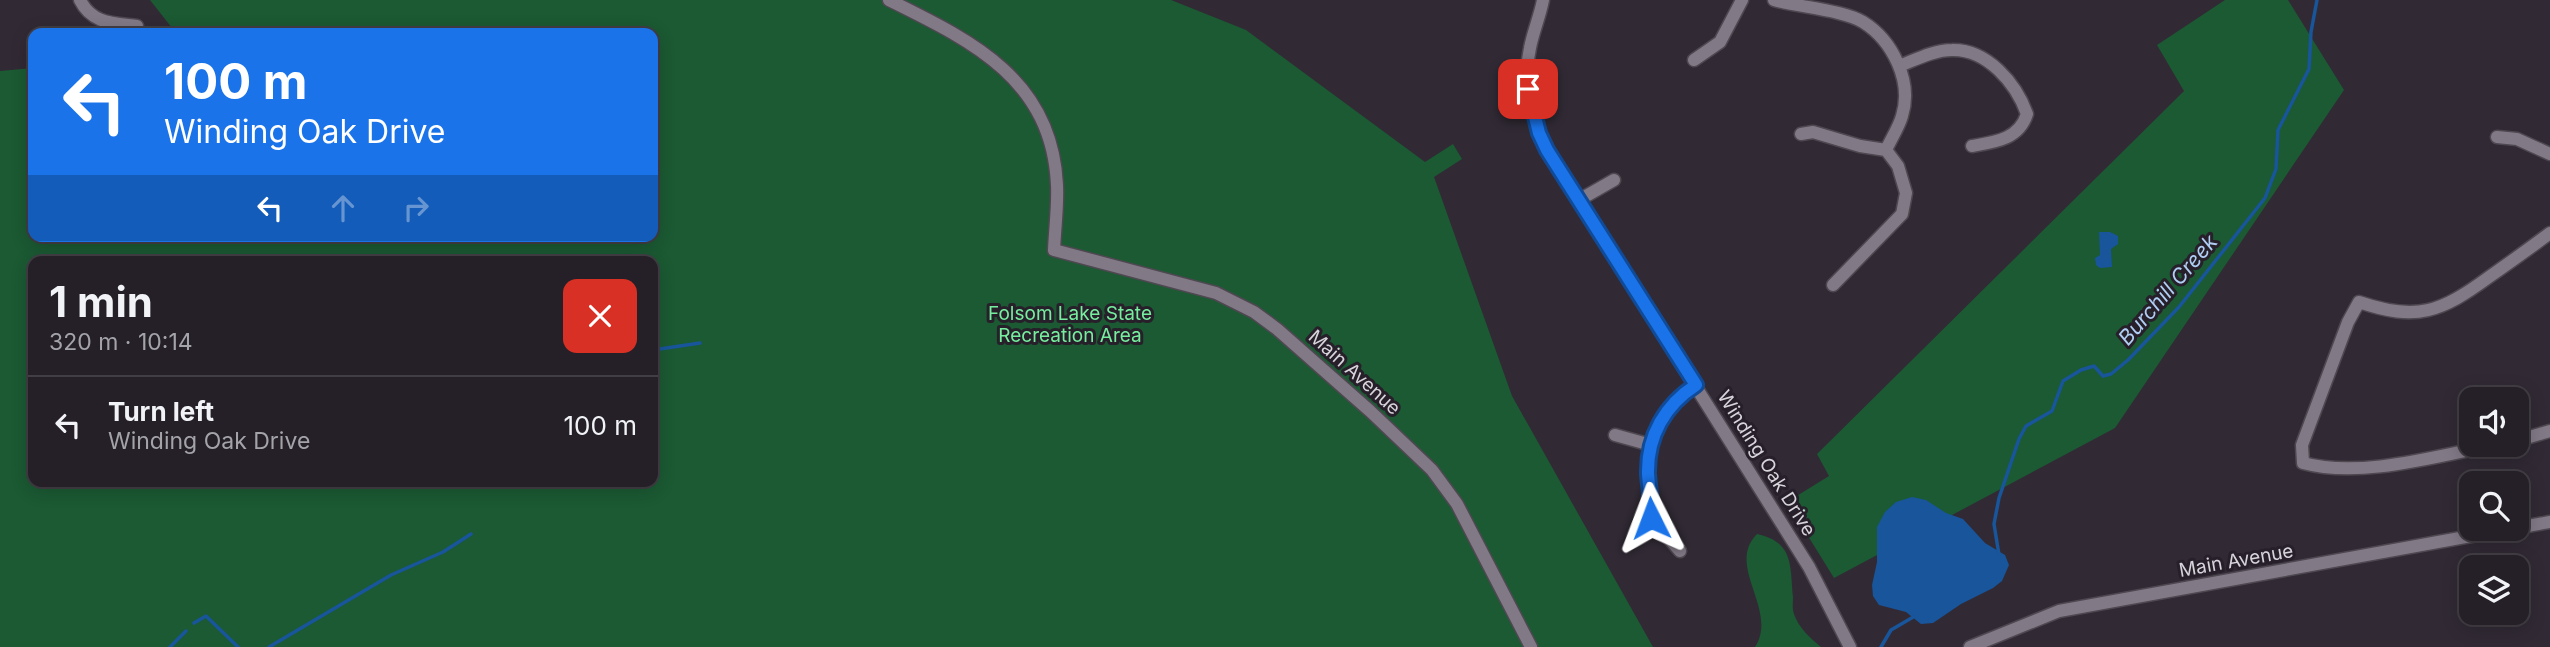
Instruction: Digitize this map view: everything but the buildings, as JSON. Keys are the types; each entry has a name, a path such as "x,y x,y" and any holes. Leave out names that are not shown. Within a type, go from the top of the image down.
{"street":[{"path":"80,0 92,16 101,21 137,26"},
{"name":"Main Avenue","path":"889,0 958,34 993,58 1032,102 1046,134 1055,171 1057,212 1054,250 1216,293 1254,312 1277,330 1370,411 1432,470 1457,504 1531,647"},
{"name":"Winding Oak Drive","path":"1543,0 1529,49 1528,89 1539,133 1814,575 1850,647"},
{"path":"1694,60 1720,42 1742,0"},
{"path":"1774,0 1850,17 1862,22 1890,48 1904,84 1904,111 1886,150"},
{"path":"1899,66 1951,50 1972,52 1993,65 2015,89 2028,114 2024,124 2004,140 1972,146"},
{"path":"1801,134 1813,132 1860,146 1886,150 1898,166 1906,192 1902,214 1833,285"},
{"path":"2497,137 2517,139 2550,154"},
{"path":"1579,200 1614,180"},
{"path":"2459,452 2388,465 2321,468 2302,463 2302,445 2348,322 2359,302 2397,312 2436,309 2464,295 2550,233"},
{"path":"1680,551 1651,518 1652,499 1648,470 1651,445 1667,409 1678,397 1696,385"},
{"path":"2529,437 2550,431"},
{"path":"1615,435 1651,445"},
{"name":"Main Avenue","path":"2529,526 2550,522"},
{"name":"Main Avenue","path":"1970,647 2059,611 2459,538"}],"green space":[{"name":"Folsom Lake State Recreation Area","path":"150,0 1171,0 1246,30 1425,162 1453,144 1462,159 1434,177 1512,396 1653,647 0,647 0,71 28,68 28,242 658,242 658,28 172,28"},
{"path":"2225,0 2288,0 2344,90 2115,428 1834,578 1787,502 1829,476 1817,454 2184,91 2157,45"},
{"path":"1757,534 1778,543 1784,549 1790,566 1794,614 1802,628 1821,647 1755,647 1761,633 1761,618 1747,560 1749,547"}],"water":[{"path":"2099,232 2110,232 2118,236 2118,244 2111,249 2112,267 2100,268 2096,265 2095,258 2100,255"},
{"path":"1912,497 1926,500 1946,513 1963,519 1985,543 2005,555 2009,565 2002,581 1993,588 1961,604 1933,623 1921,624 1906,612 1879,605 1873,596 1877,527 1885,512 1896,502"}],"waterway":[{"name":"Burchill Creek","path":"1999,555 1994,524 1999,498 2026,426 2052,411 2063,381 2094,366 2103,376 2111,374 2128,360 2179,307 2265,198 2276,169 2278,130 2309,69 2311,32 2317,0"},
{"name":"Burchill Creek","path":"658,349 700,343"},
{"path":"269,647 391,575 443,552 471,534"},
{"path":"194,623 206,616 238,647"},
{"name":"Burchill Creek","path":"1881,647 1891,630 1915,616"},
{"path":"170,647 186,631"}],"route":[{"path":"1528,89 1534,118 1547,150 1696,385 1685,391 1667,409 1654,435 1648,470 1652,499 1651,518"}]}
